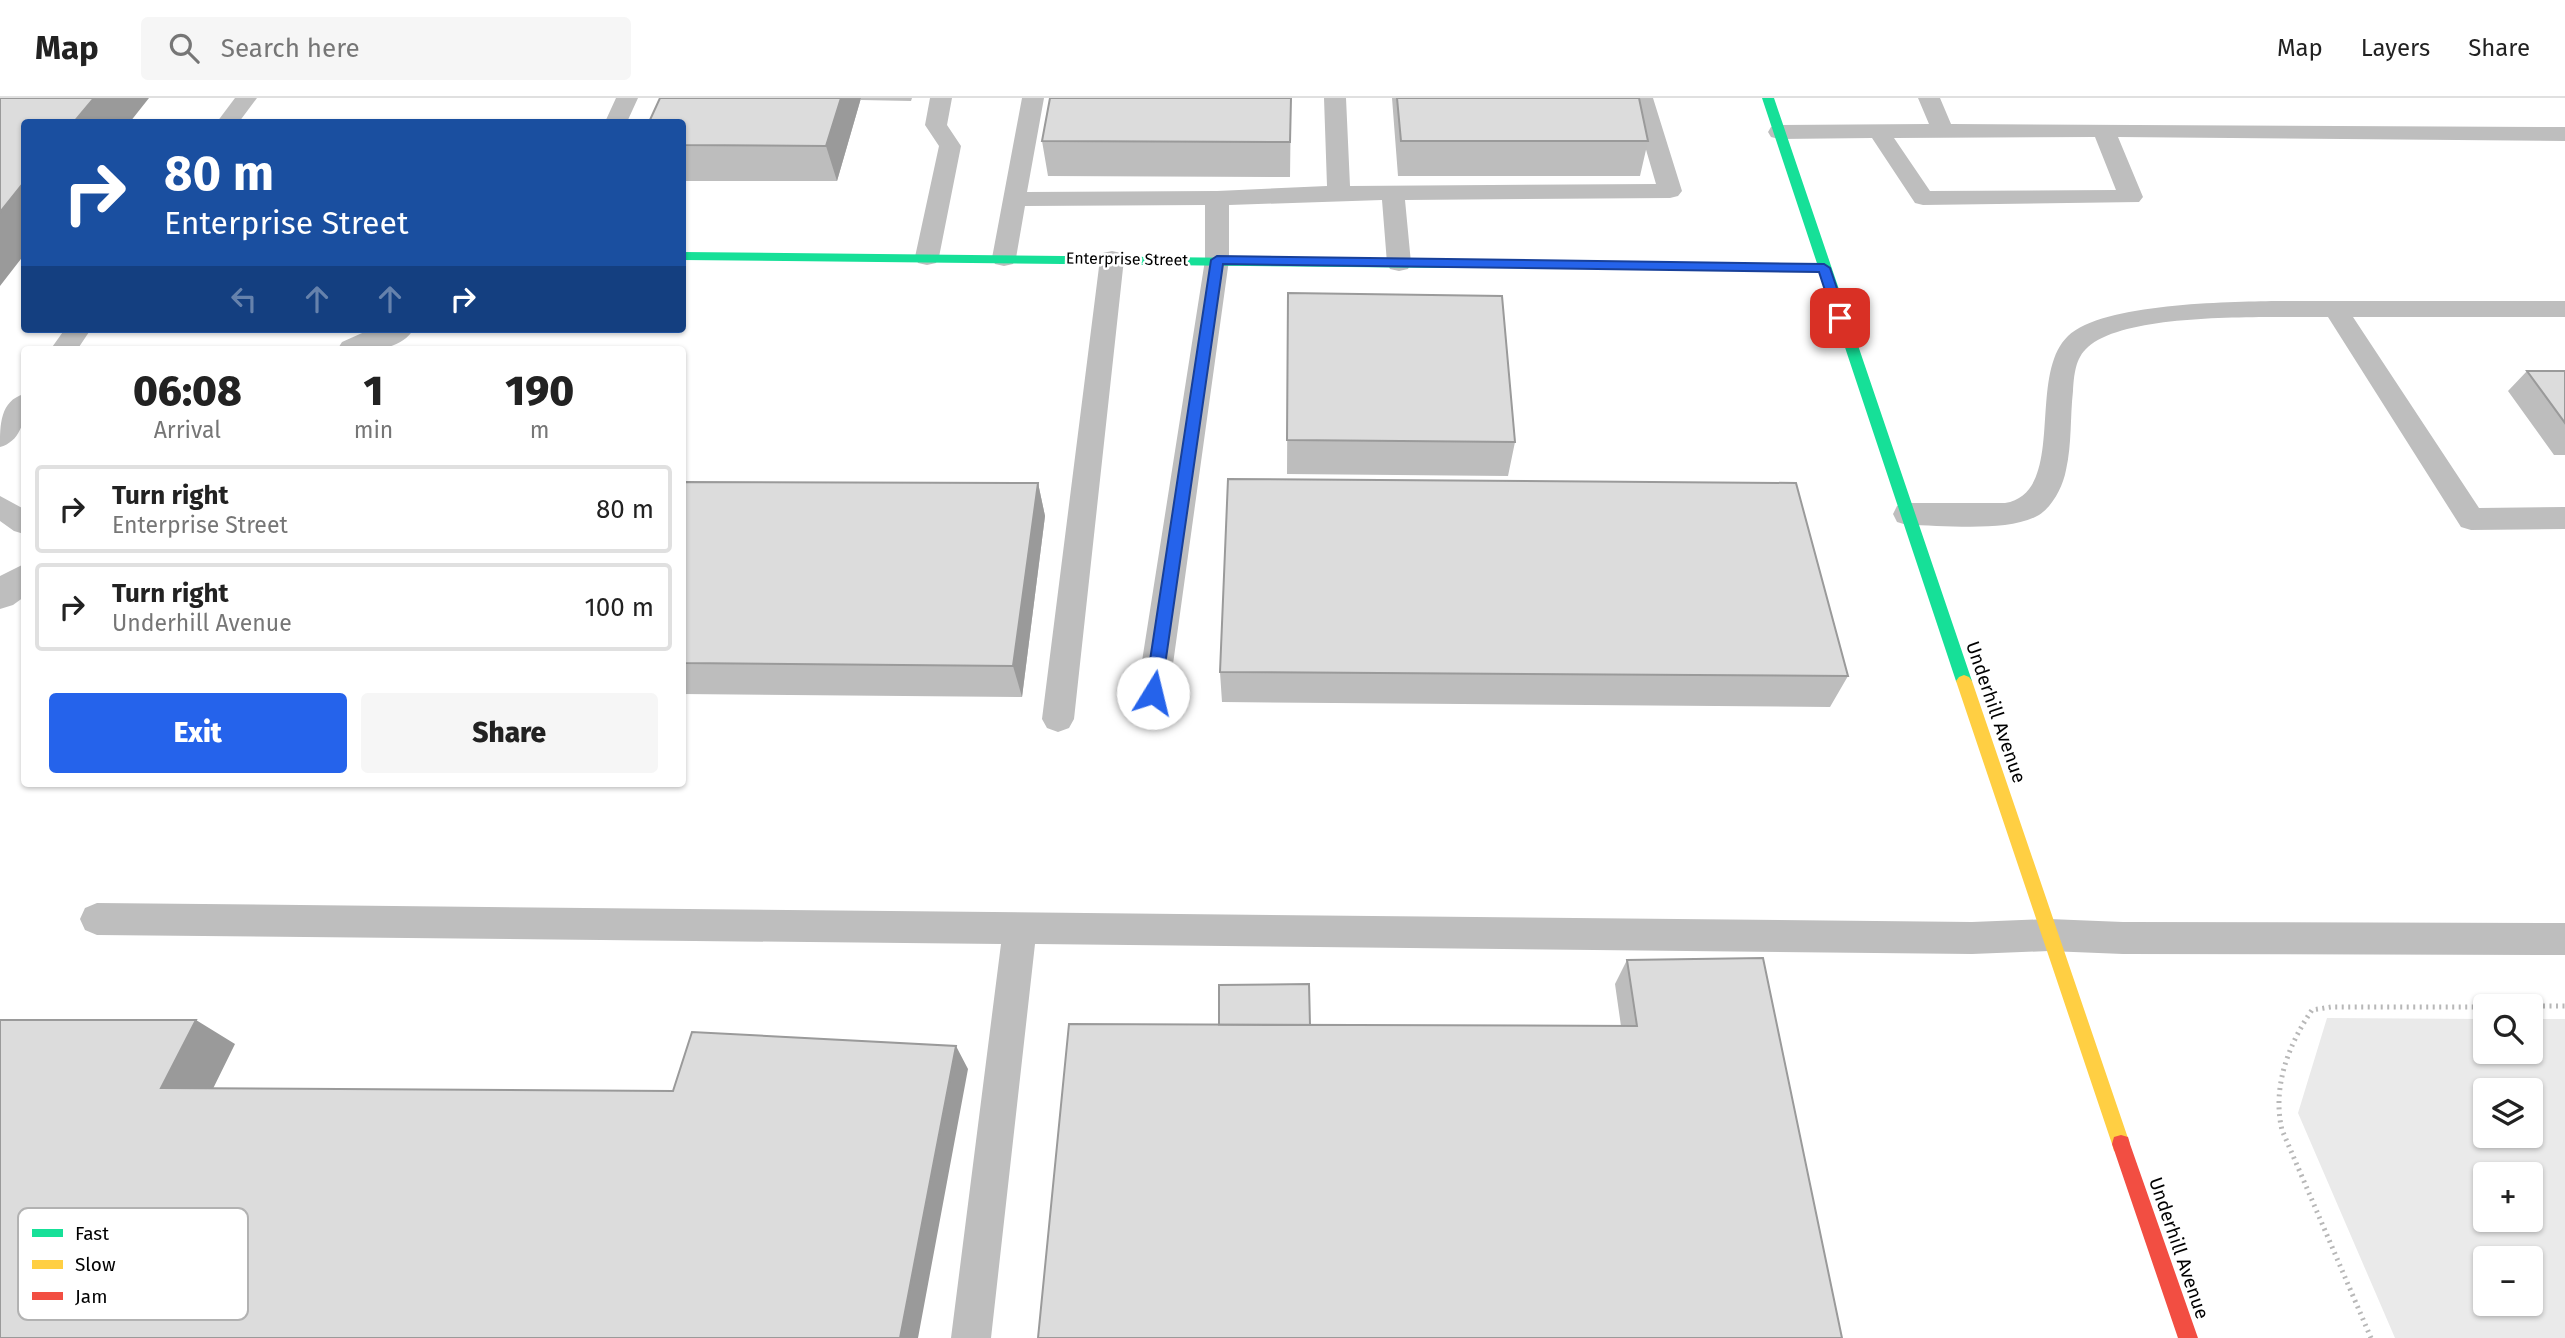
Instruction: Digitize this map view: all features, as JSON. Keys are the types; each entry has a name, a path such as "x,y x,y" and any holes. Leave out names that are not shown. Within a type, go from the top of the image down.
{"street":[{"name":"Underhill Avenue","path":"1768,98 2049,935 2188,1338"},
{"name":"Enterprise Street","path":"686,256 1824,268"},
{"path":"362,346 389,333"},
{"path":"0,595 21,580"}],"lane":[{"path":"230,119 246,98"},
{"path":"617,119 627,98"},
{"path":"927,257 950,146 936,125 942,98"},
{"path":"1004,258 1033,98"},
{"path":"1335,98 1339,193"},
{"path":"1014,199 1217,198 1393,192 1670,191 1642,98"},
{"path":"1929,98 1943,131"},
{"path":"1878,131 1923,198 2131,197 2104,131"},
{"path":"1779,132 2565,134"},
{"path":"1393,192 1399,263"},
{"path":"1153,693 1217,260 1217,198"},
{"path":"1058,719 1112,259"},
{"path":"2335,309 2472,519 2565,518"},
{"path":"1907,514 1992,514 2028,508 2044,492 2052,472 2064,360 2076,341 2100,327 2145,318 2224,310 2565,309"},
{"path":"0,437 21,407"},
{"path":"0,507 21,521"},
{"path":"97,919 1972,938 2049,935 2123,938 2565,939"},
{"path":"971,1338 1020,927"}],"path":[{"path":"2543,1006 2565,1006"},
{"path":"2371,1338 2282,1130 2277,1103 2281,1079 2304,1020 2312,1010 2332,1007 2473,1007"}],"shaded area":[{"path":"2327,1018 2473,1019 2473,1064 2543,1064 2543,1019 2565,1019 2565,1338 2395,1338 2298,1113"}],"building":[{"path":"0,98 94,98 76,119 21,119 21,186 0,212"},
{"path":"660,98 841,98 826,146 686,145 686,119 650,119"},
{"path":"1050,98 1291,98 1290,142 1042,141"},
{"path":"1397,98 1639,98 1648,141 1401,141"},
{"path":"1288,293 1502,296 1515,442 1287,440"},
{"path":"2527,371 2565,371 2565,423"},
{"path":"1228,479 1796,483 1848,676 1220,672"},
{"path":"686,482 1038,483 1013,666 686,663"},
{"path":"1763,958 1842,1338 1038,1338 1069,1024 1637,1026 1627,960"},
{"path":"1309,984 1310,1025 1219,1025 1219,985"},
{"path":"0,1020 196,1020 161,1088 673,1091 692,1032 956,1046 900,1338 0,1338"}],"traffic: fast":[{"path":"1768,98 1964,681"},
{"path":"686,256 1447,264"}],"traffic: slow":[{"path":"1447,264 1824,268"},
{"path":"1964,681 2121,1144"}],"traffic: jam":[{"path":"2121,1144 2188,1338"}],"route":[{"path":"1153,693 1217,260 1824,268 1840,318"}]}
